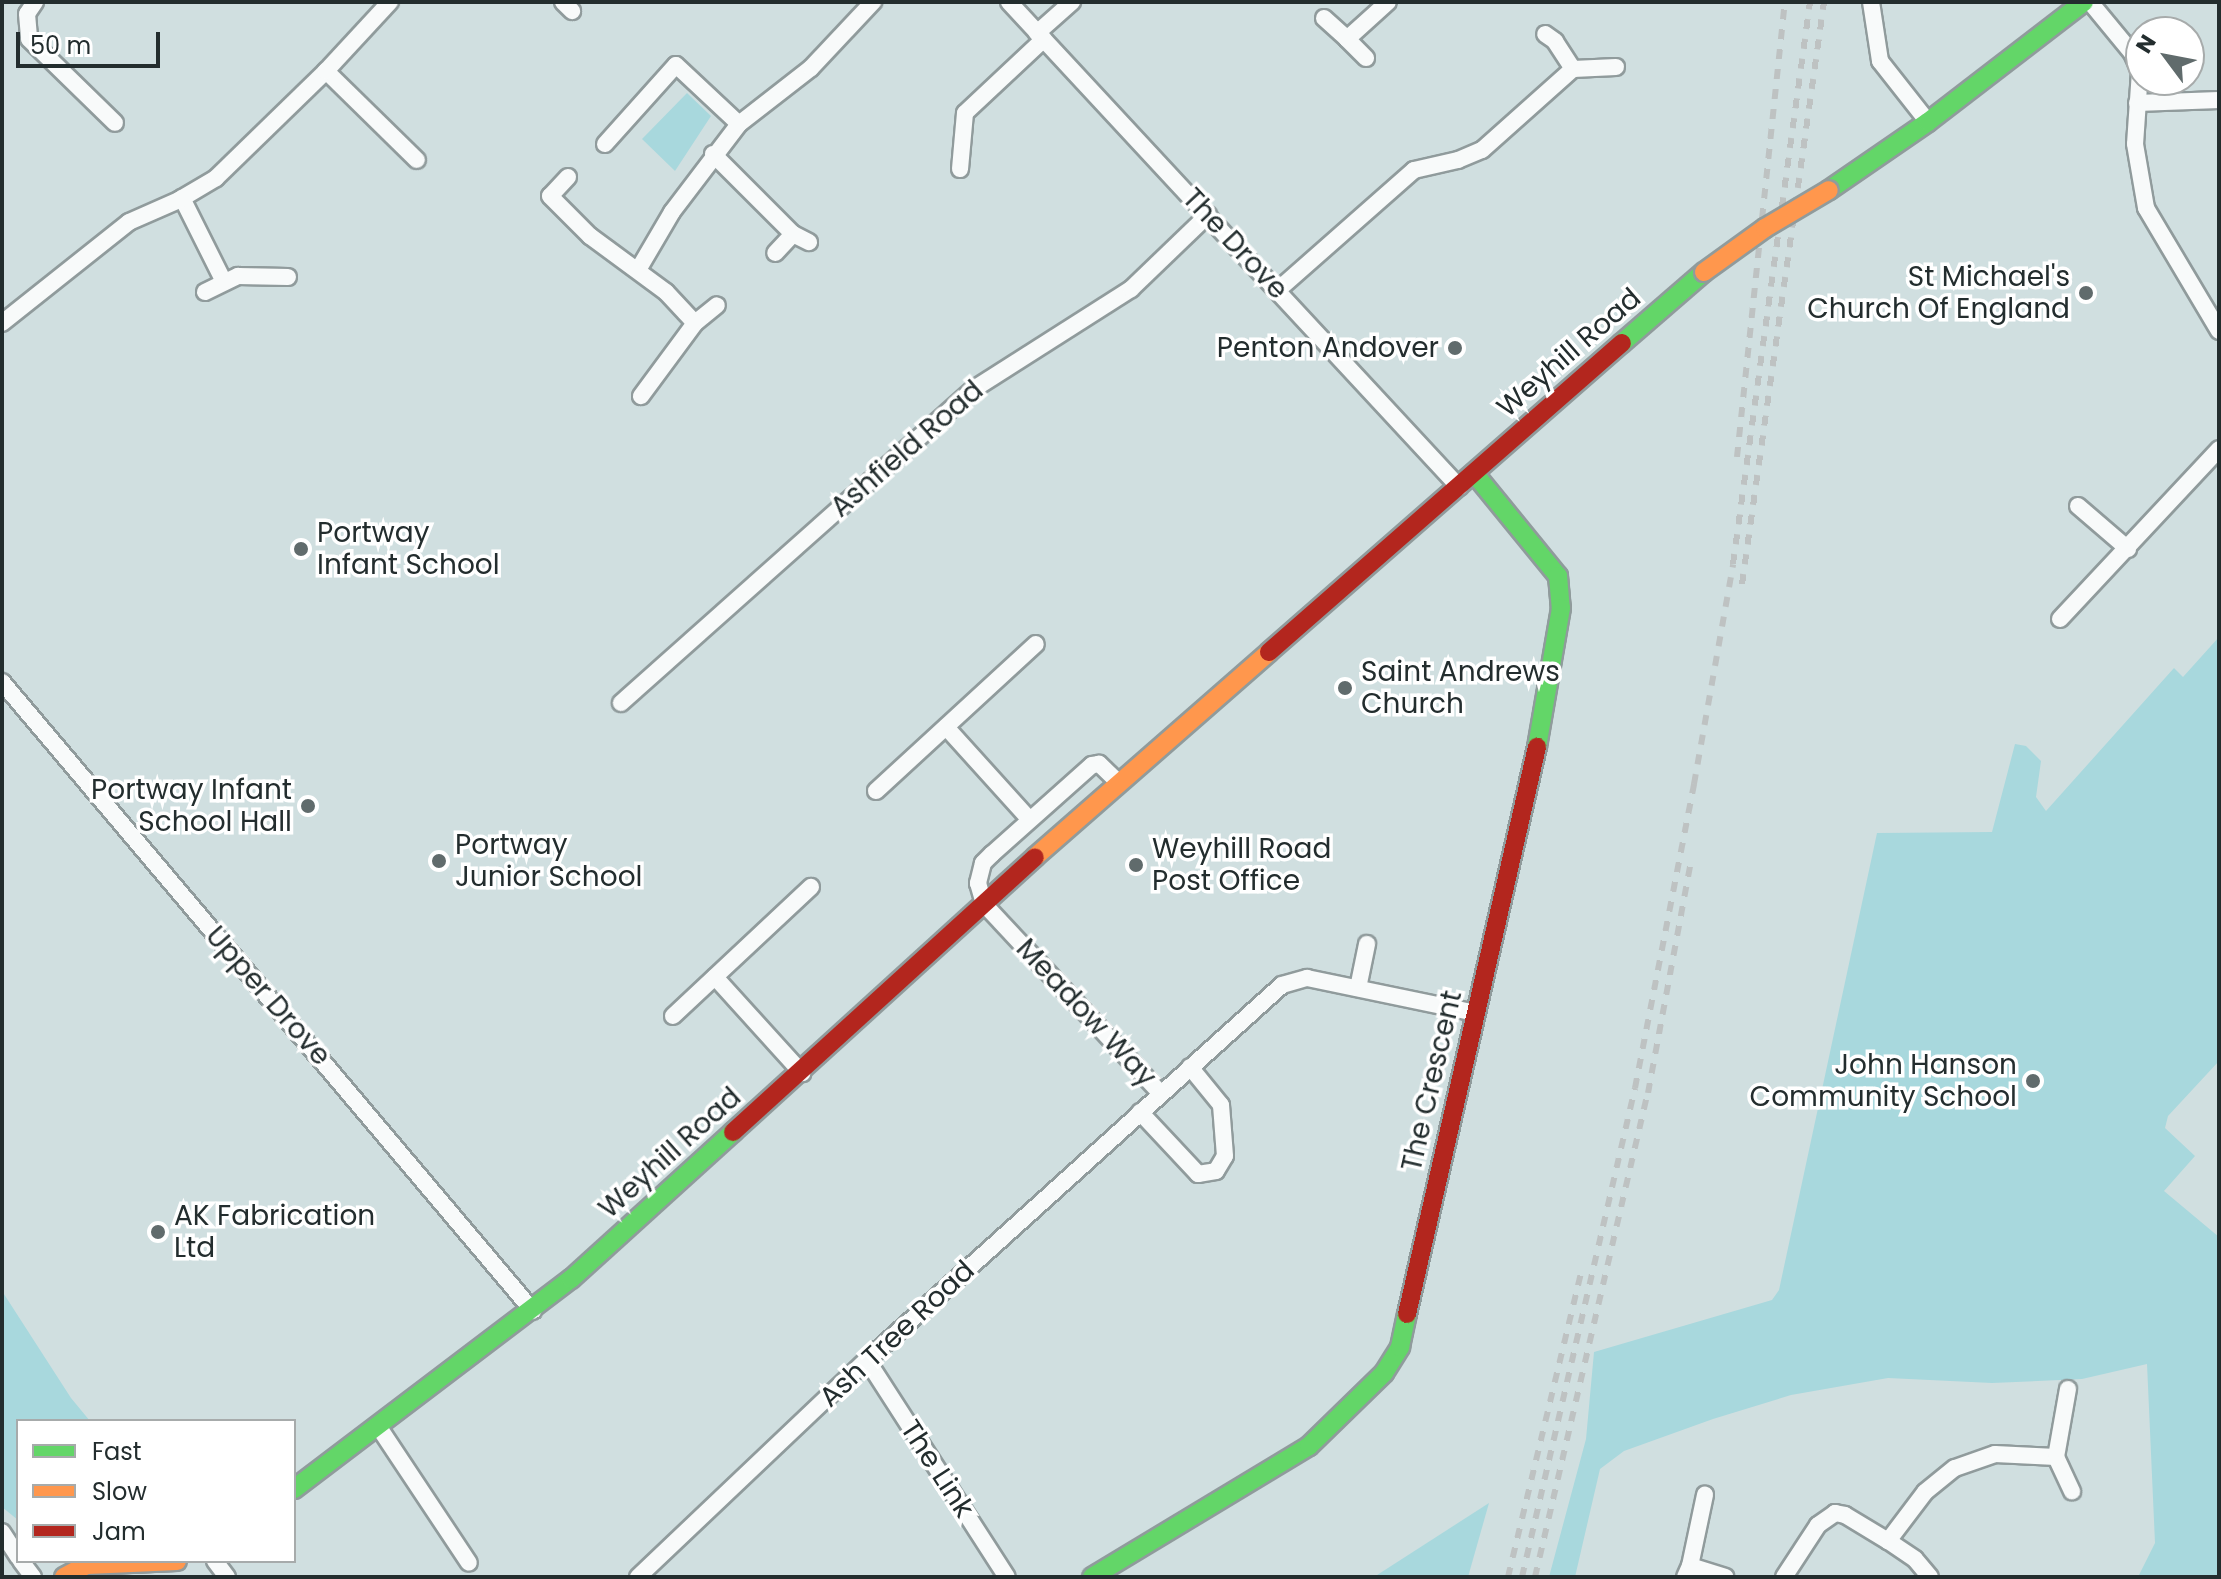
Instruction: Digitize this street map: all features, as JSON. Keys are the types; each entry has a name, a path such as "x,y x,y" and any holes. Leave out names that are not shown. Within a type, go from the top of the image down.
{"main road":[{"name":"Weyhill Road","path":"296,1488 533,1311 802,1073 1119,783 1704,272 1765,228 1829,190 1928,122 2084,2"},
{"name":"The Crescent","path":"1092,1577 1309,1446 1341,1418 1392,1364 1400,1347 1541,730 1561,588 1555,571 1474,473"},
{"path":"84,1570 156,1563"},
{"path":"170,1577 192,1563"}],"street":[{"path":"5,314 129,222 182,198 216,178 326,71 390,2"},
{"path":"638,270 713,154 739,124 811,68 873,2"},
{"name":"The Drove","path":"1009,2 1279,289 1459,487"},
{"path":"960,169 965,113 1072,2"},
{"path":"1347,39 1388,2"},
{"path":"1871,2 1880,61 1928,122"},
{"path":"2090,2 2132,53 2140,71 2135,144 2146,208 2219,331"},
{"path":"31,8 29,39 38,52 115,123"},
{"path":"1324,18 1366,58"},
{"path":"1545,34 1555,41 1573,69"},
{"path":"605,144 676,65 739,124"},
{"path":"1279,289 1414,170 1458,160 1482,150 1573,69 1616,67"},
{"path":"326,71 417,160"},
{"path":"2137,103 2219,100"},
{"path":"713,154 793,234 809,242"},
{"path":"568,177 545,200 666,292 695,323"},
{"path":"182,198 223,280"},
{"name":"Ashfield Road","path":"621,703 974,389 1131,289 1208,215"},
{"path":"775,253 793,234"},
{"path":"205,292 223,280 238,276 288,277"},
{"path":"641,396 695,323 717,305"},
{"path":"2060,619 2219,449"},
{"path":"2078,506 2128,549"},
{"path":"876,791 1036,644"},
{"name":"Upper Drove","path":"2,682 533,1311"},
{"path":"946,727 1029,819"},
{"path":"984,904 978,883 983,863 1029,819 1092,765 1099,764 1119,783"},
{"path":"673,1016 811,887"},
{"name":"Meadow Way","path":"984,904 1160,1093 1290,980 1307,978 1476,1013"},
{"path":"1358,988 1367,944"},
{"path":"715,977 802,1073"},
{"name":"Meadow Way","path":"1140,1112 1198,1174 1216,1171 1225,1156 1221,1105 1190,1067"},
{"name":"Ash Tree Road","path":"638,1577 867,1360 1160,1093"},
{"name":"The Link","path":"867,1360 1007,1577"},
{"path":"2068,1389 2056,1457 2072,1492"},
{"path":"378,1426 469,1563"},
{"path":"1888,1541 1925,1492 1955,1468 1995,1454 2056,1457"},
{"path":"1705,1495 1688,1572 1725,1577"},
{"path":"1784,1577 1818,1525 1835,1513 1845,1515 1915,1559 1930,1577"},
{"path":"2,1530 16,1554"}],"shaded area":[{"path":"687,93 711,116 675,171 642,139"},
{"name":"John Hanson Community School","path":"2219,637 2219,1061 2168,1116 2165,1128 2195,1156 2164,1191 2219,1237 2219,1577 2138,1577 2155,1543 2147,1364 2082,1379 1992,1383 1888,1378 1791,1395 1713,1419 1624,1451 1600,1469 1575,1577 1549,1577 1586,1439 1594,1352 1772,1300 1779,1290 1877,833 1992,832 2015,744 2026,746 2041,761 2036,797 2046,811 2174,668 2183,677"},
{"path":"2,1291 71,1398 88,1419 16,1419 16,1518 2,1507"},
{"path":"1489,1503 1468,1577 1374,1577"}],"railway":[{"path":"1737,457 1785,2"},
{"path":"1522,1577 1635,1088 1694,784 1733,564 1810,2"},
{"path":"1742,584 1824,2"},
{"path":"1535,1577 1648,1093 1691,860"},
{"path":"1508,1577 1581,1274"}],"traffic: fast":[{"path":"1829,190 1928,122 2084,2"},
{"path":"1622,343 1704,272"},
{"path":"1474,473 1558,576 1561,608 1537,747"},
{"path":"296,1487 571,1279 733,1132"},
{"path":"1092,1577 1309,1446 1384,1373 1400,1347 1407,1314"}],"traffic: slow":[{"path":"1704,272 1765,228 1829,190"},
{"path":"1035,857 1269,652"},
{"path":"64,1577 87,1565 132,1563"}],"traffic: jam":[{"path":"1269,652 1622,343"},
{"path":"1407,1314 1537,747"},
{"path":"733,1132 1035,857"}],"place":[{"name":"St Michael's Church Of England","path":"2086,293"},
{"name":"Penton Andover","path":"1455,348"},
{"name":"Portway Infant School","path":"301,549"},
{"name":"Saint Andrews Church","path":"1345,688"},
{"name":"Portway Infant School Hall","path":"308,806"},
{"name":"Portway Junior School","path":"439,861"},
{"name":"Weyhill Road Post Office","path":"1136,865"},
{"name":"John Hanson Community School","path":"2033,1081"},
{"name":"AK Fabrication Ltd","path":"158,1232"}]}
